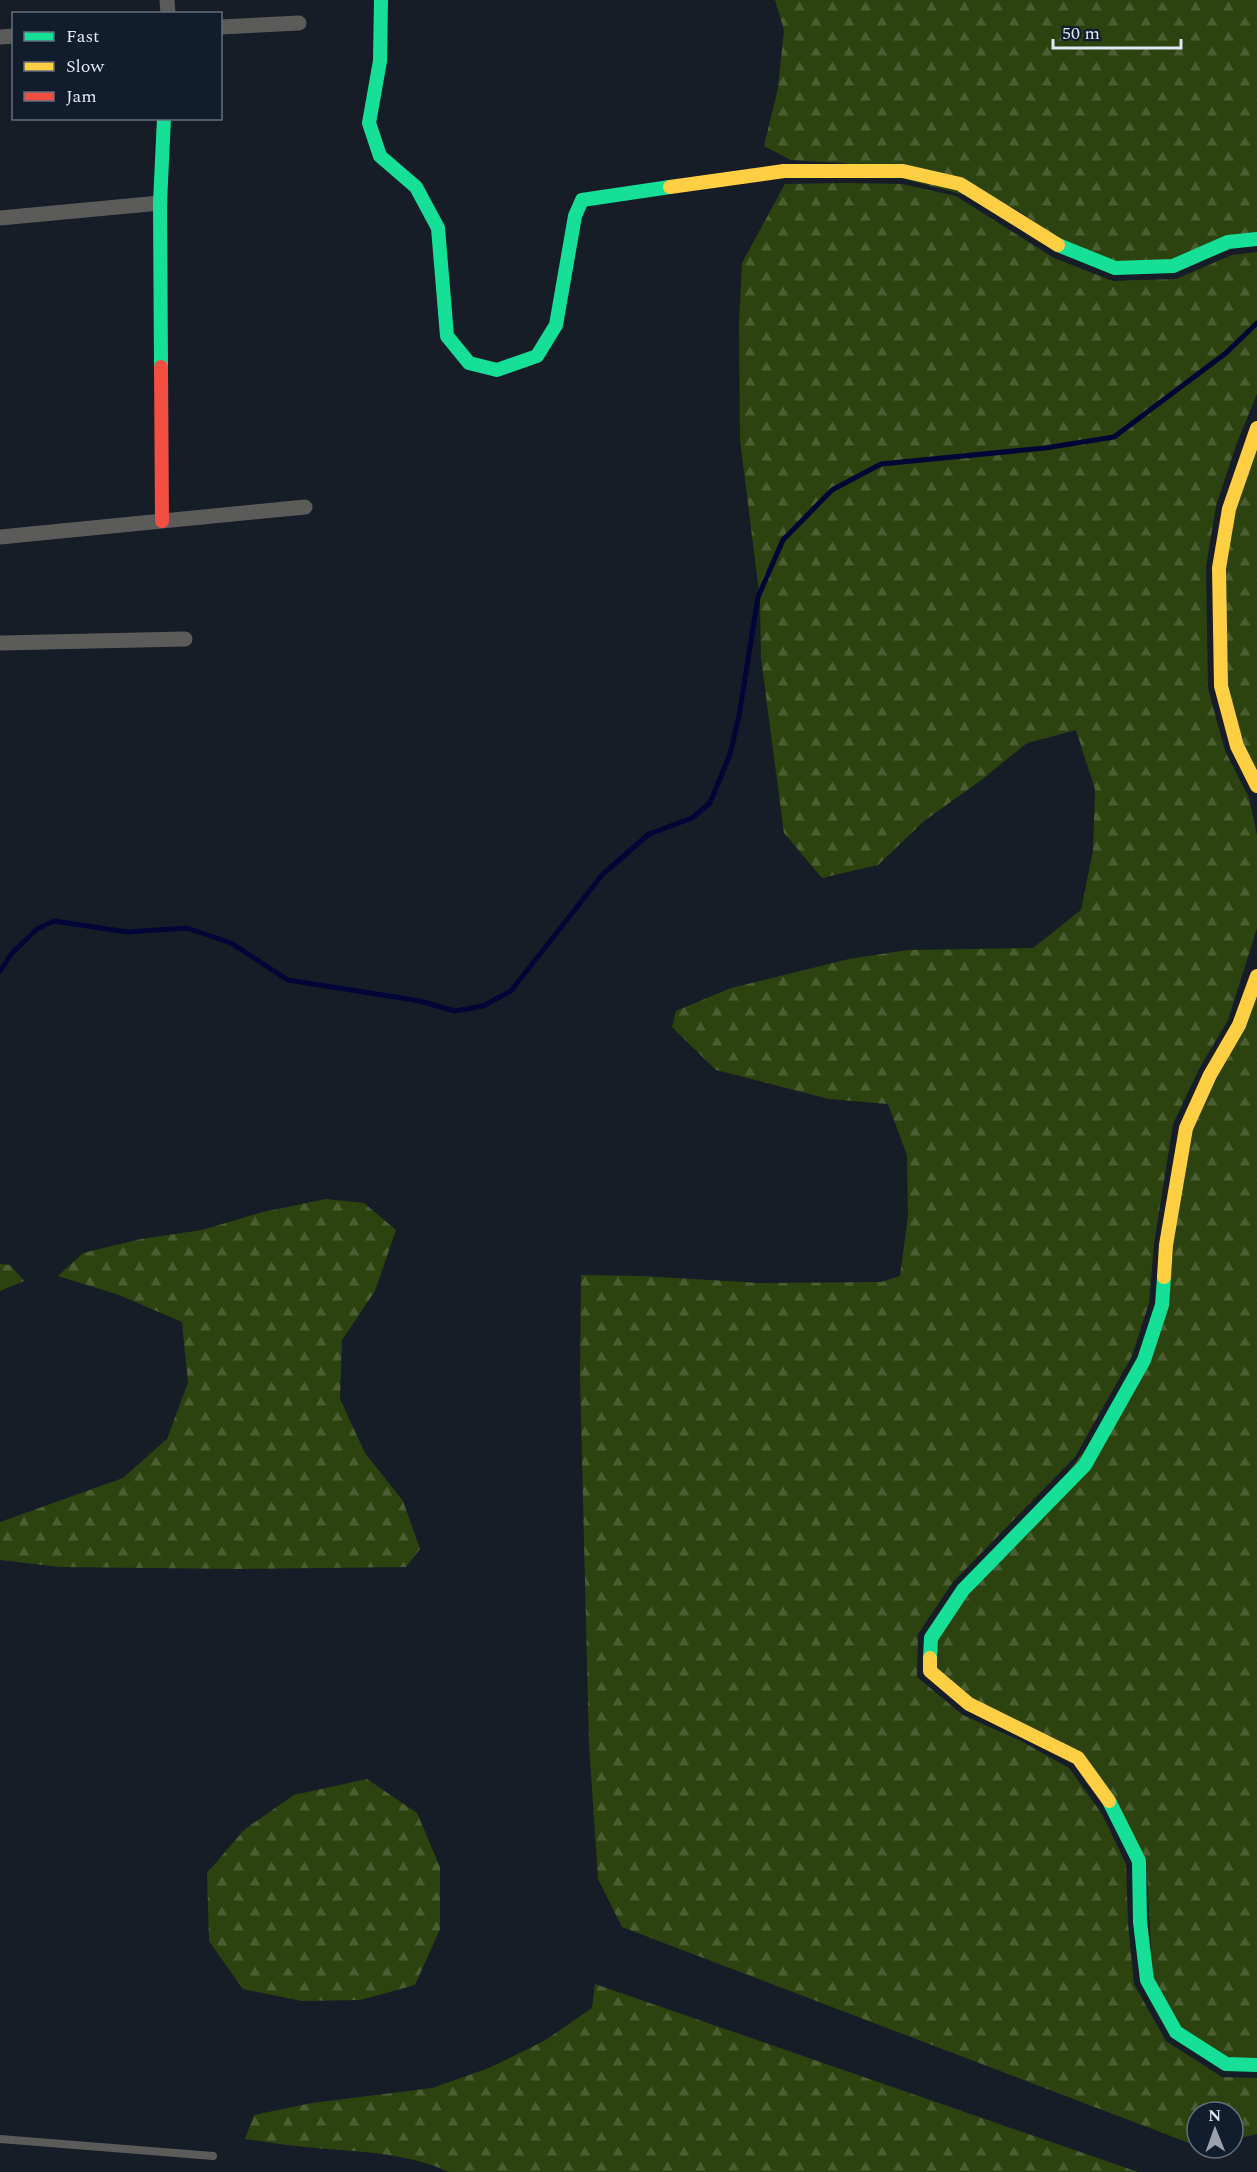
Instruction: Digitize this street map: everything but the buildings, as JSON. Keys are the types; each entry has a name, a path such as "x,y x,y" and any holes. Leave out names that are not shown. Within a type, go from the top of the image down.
{"street":[{"path":"381,0 380,61 369,123 380,156 416,187 438,228 447,336 469,363 497,370 537,356 556,325 575,216 582,200 784,171 903,171 960,184 1060,246 1115,268 1173,266 1228,242 1257,239"},
{"path":"222,27 299,23"},
{"path":"162,521 160,203 164,120"},
{"path":"0,218 160,203"},
{"path":"1257,428 1229,509 1219,568 1221,686 1237,746 1257,786"},
{"path":"0,537 305,507"},
{"path":"0,643 185,639"},
{"path":"1257,976 1239,1025 1210,1075 1186,1128 1166,1245 1162,1305 1144,1360 1085,1465 963,1590 931,1638 930,1671 969,1704 1026,1730 1078,1758 1113,1808 1139,1861 1140,1922 1147,1980 1176,2032 1226,2064 1257,2065"}],"lane":[{"path":"0,2139 213,2156"}],"green space":[{"path":"775,0 1257,0 1257,233 1172,260 1117,262 1063,241 1014,208 844,163 791,160 764,146 778,88 784,30"},
{"path":"785,184 902,184 956,196 1054,258 1113,281 1176,279 1232,255 1257,252 1257,394 1236,445 1216,506 1206,567 1208,688 1225,751 1249,798 1257,835 1257,928 1228,1020 1199,1069 1173,1124 1154,1244 1149,1303 1132,1356 1075,1457 953,1582 918,1634 917,1677 963,1715 1021,1741 1069,1768 1102,1814 1126,1864 1128,1923 1134,1984 1166,2041 1222,2077 1257,2078 1257,2134 1245,2137 1245,2100 1185,2100 1185,2141 622,1927 598,1879 589,1744 580,1376 581,1275 761,1283 881,1282 900,1276 908,1216 907,1155 888,1104 829,1099 716,1070 672,1027 676,1011 731,988 849,959 908,950 1033,948 1081,910 1093,851 1095,789 1076,730 1027,743 980,781 924,821 878,865 822,878 784,833 761,658 760,600 740,440 739,324 742,263"},
{"path":"1257,445 1257,772 1243,744 1228,685 1225,569 1235,510"},
{"path":"1257,995 1257,2058 1228,2058 1181,2027 1153,1978 1146,1859 1083,1754 973,1699 936,1668 937,1640 969,1594 1008,1552 1150,1363 1192,1130"},
{"path":"326,1199 364,1203 396,1230 375,1291 342,1340 340,1399 365,1453 403,1501 420,1549 406,1567 243,1569 60,1567 0,1560 0,1522 123,1478 167,1439 188,1383 182,1322 119,1295 58,1276 83,1253 141,1239 202,1230 263,1212"},
{"path":"0,1264 10,1265 24,1281 0,1291"},
{"path":"367,1779 417,1813 440,1867 440,1929 415,1985 360,2000 302,2001 243,1989 209,1941 207,1873 245,1829 294,1795"},
{"path":"595,1984 1138,2172 449,2172 396,2156 245,2139 254,2115 312,2103 432,2088 489,2068 544,2041 592,2008"}],"waterway":[{"path":"0,971 12,953 37,929 54,921 127,932 187,928 231,943 288,980 420,1001 455,1011 483,1006 511,991 602,875 649,834 692,818 710,803 730,754 739,716 758,597 783,540 832,490 881,464 1045,448 1114,437 1226,353 1257,323"}],"traffic: fast":[{"path":"381,0 380,61 369,123 380,156 416,187 438,228 447,336 469,363 497,370 537,356 556,325 575,216 582,200 670,187"},
{"path":"161,367 160,203 164,120"},
{"path":"1058,245 1115,268 1173,266 1228,242 1257,239"},
{"path":"930,1658 931,1638 963,1590 1085,1465 1144,1360 1162,1305 1164,1277"},
{"path":"1109,1801 1139,1861 1140,1922 1147,1980 1176,2032 1226,2064 1257,2065"}],"traffic: slow":[{"path":"670,187 784,171 903,171 960,184 1058,245"},
{"path":"1257,428 1229,509 1219,568 1221,686 1237,746 1257,786"},
{"path":"1164,1277 1166,1245 1186,1128 1210,1075 1239,1025 1257,976"},
{"path":"930,1658 930,1671 969,1704 1078,1758 1109,1801"}],"traffic: jam":[{"path":"161,367 162,521"}]}
